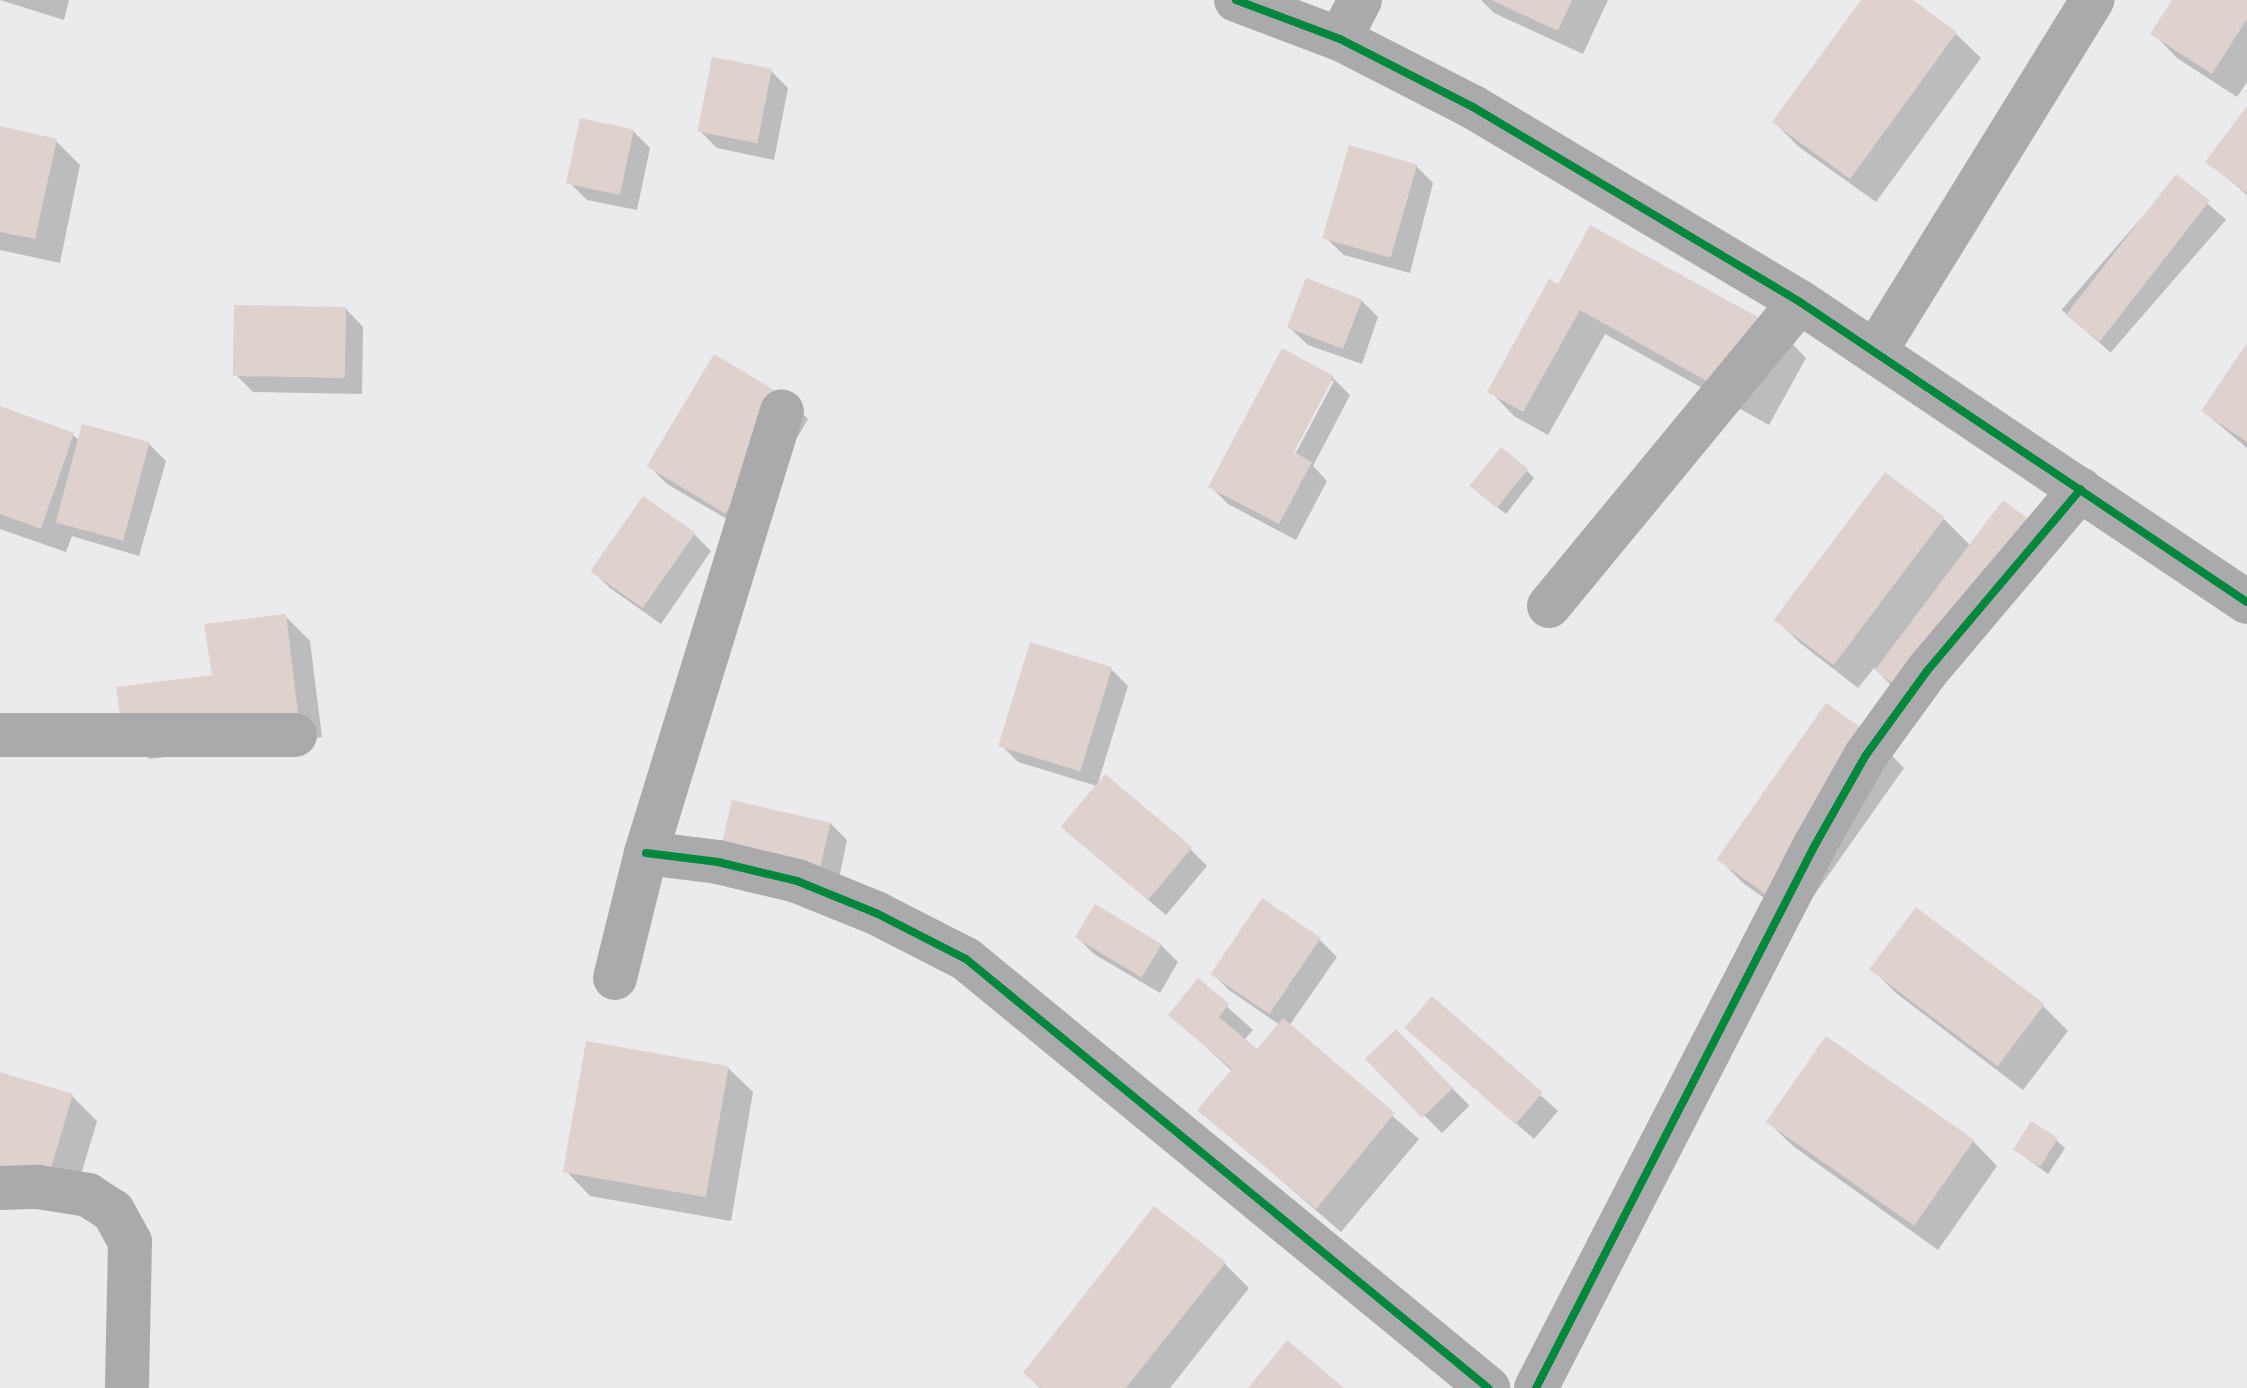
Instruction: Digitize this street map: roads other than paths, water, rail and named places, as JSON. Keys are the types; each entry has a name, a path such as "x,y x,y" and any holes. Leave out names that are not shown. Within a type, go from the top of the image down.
{"street":[{"path":"1236,0 1340,39 1473,107 1800,302 2247,602"},
{"path":"1340,39 1360,0"},
{"path":"1875,352 2092,0"},
{"path":"1549,606 1800,302"},
{"path":"615,978 646,853 782,411"},
{"path":"1536,1388 1808,859 1866,755 1927,671 2081,489"},
{"path":"0,735 295,735"},
{"path":"646,853 718,862 797,881 876,913 966,959 1488,1388"},
{"path":"0,1188 38,1187 88,1195 113,1211 130,1242 127,1388"}]}
